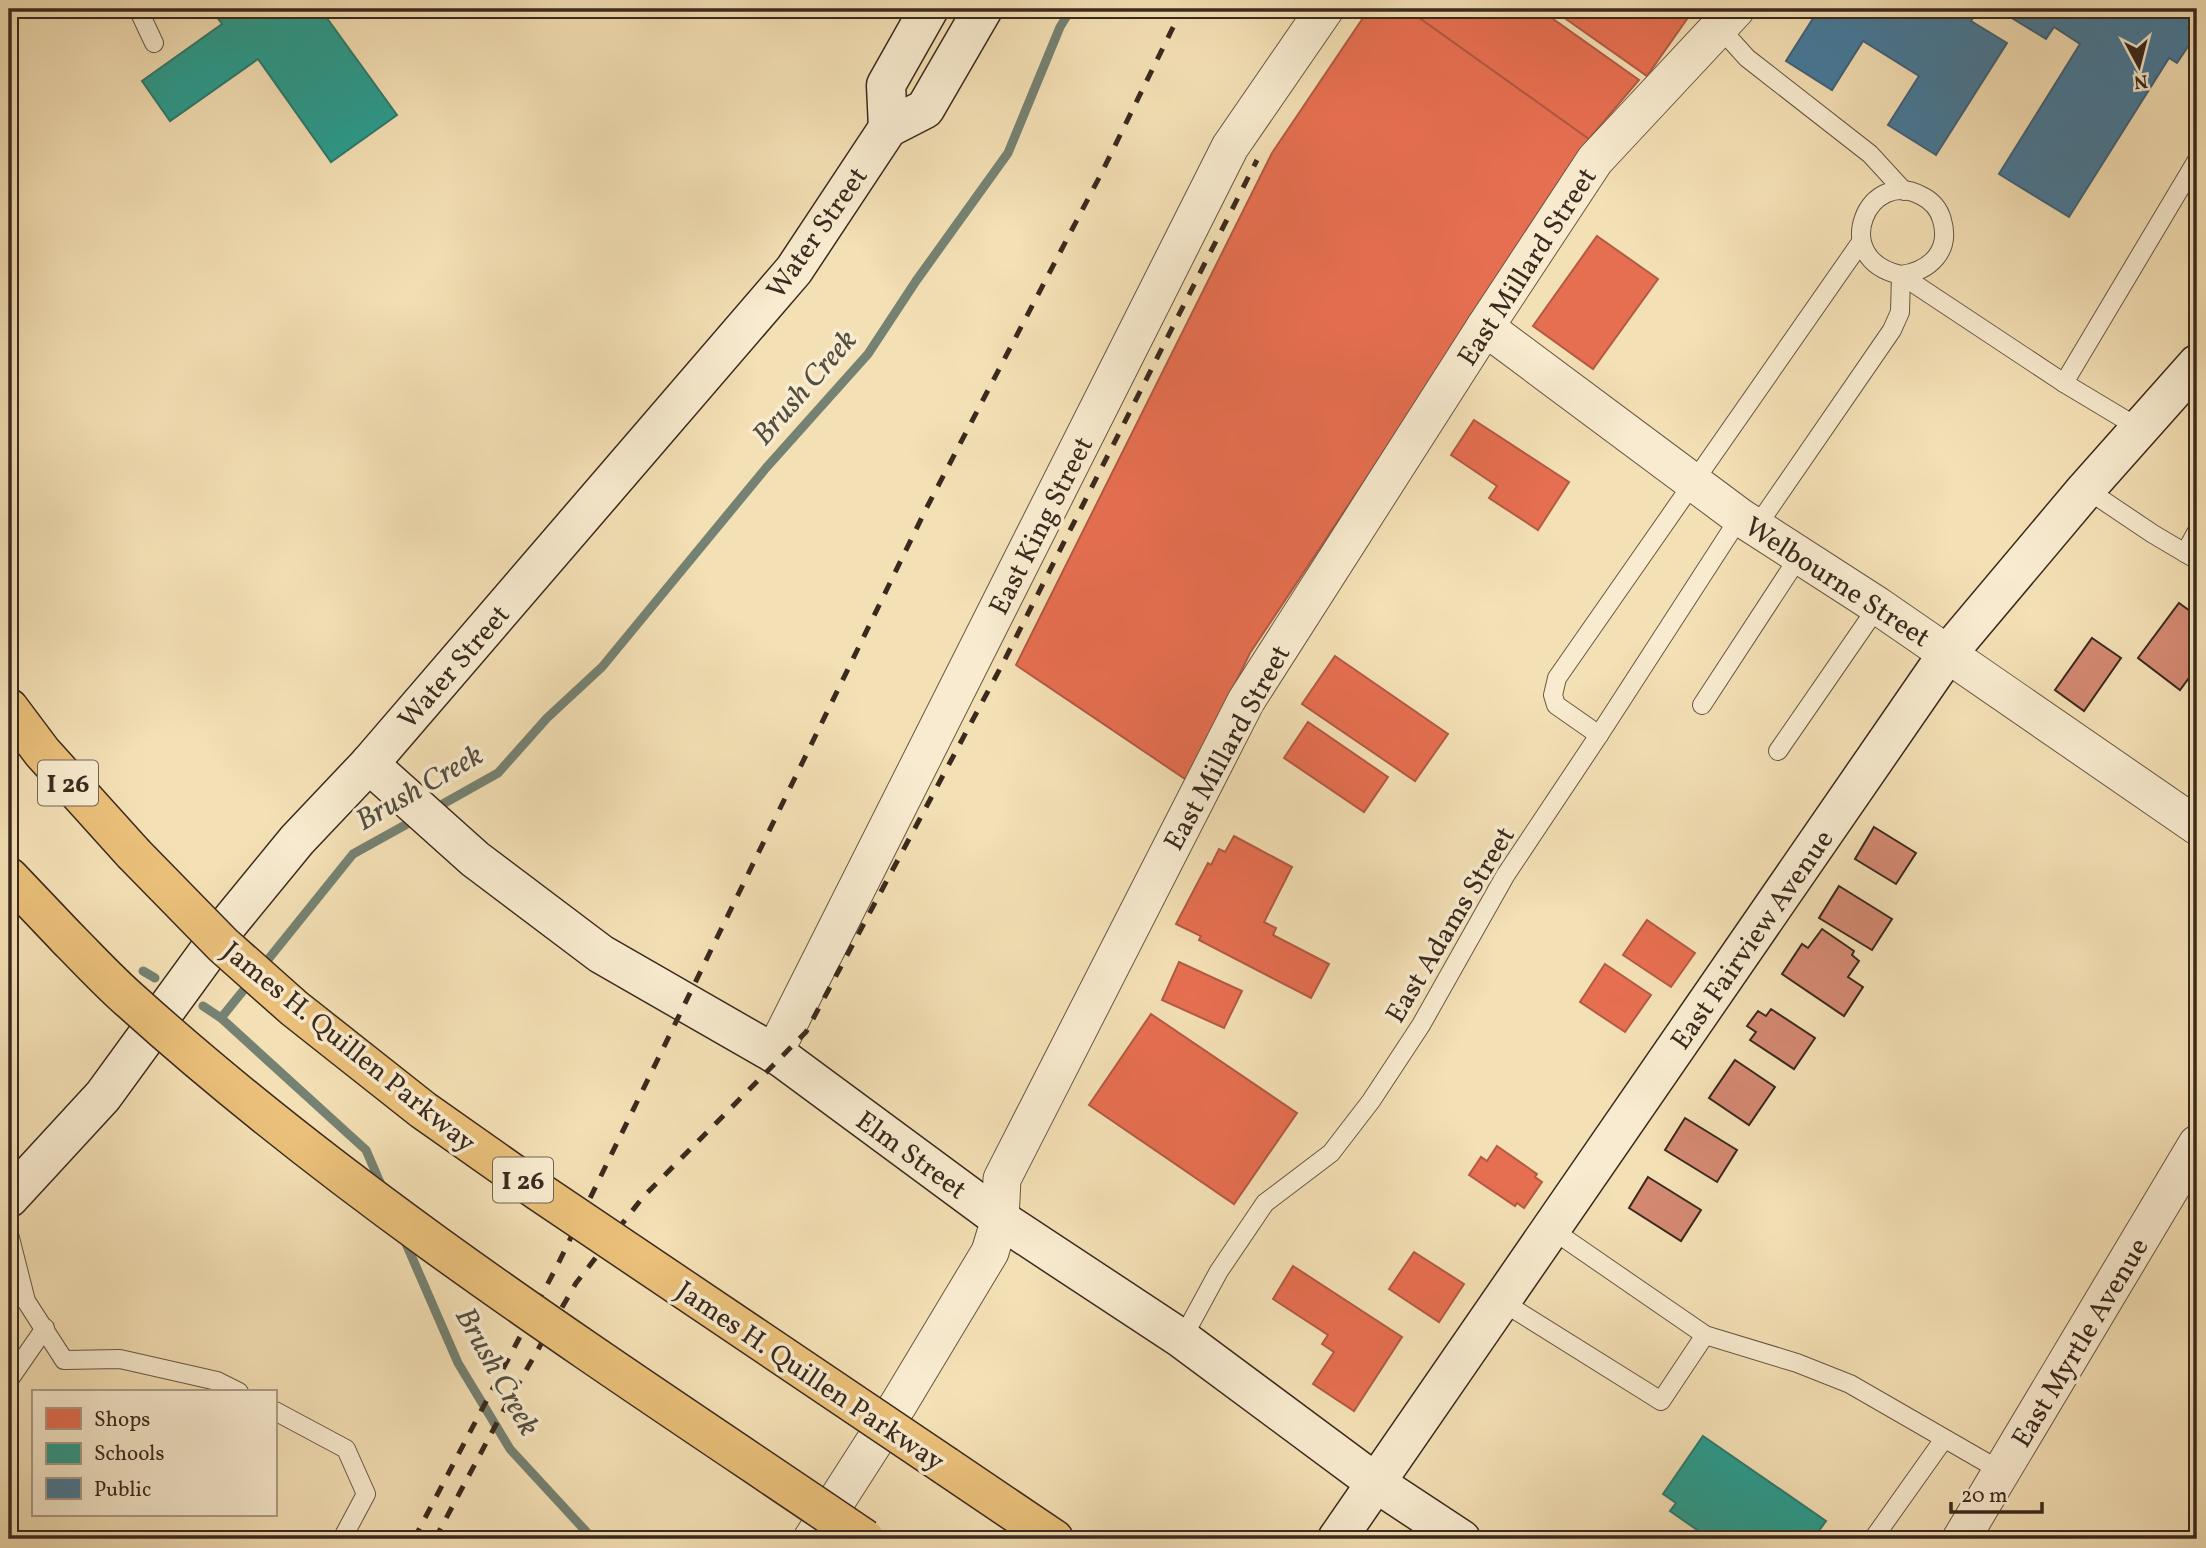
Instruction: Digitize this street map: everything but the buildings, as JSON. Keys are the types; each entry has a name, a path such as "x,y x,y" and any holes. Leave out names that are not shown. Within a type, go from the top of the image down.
{"highway":[{"name":"James H. Quillen Parkway","path":"9,708 42,752 133,853 233,954 294,1008 423,1110 550,1199 1054,1539"},
{"path":"9,877 130,1000 219,1078 414,1229 865,1539"}],"street":[{"path":"888,128 886,85 929,9"},
{"name":"Water Street","path":"9,1198 103,1096 229,923 296,840 369,764 794,270 888,128 925,109 983,9"},
{"name":"East King Street","path":"774,1053 1230,147 1325,9"},
{"name":"East Millard Street","path":"812,1539 898,1405 990,1252 1000,1219 1002,1179 1246,701 1595,160 1727,18"},
{"name":"Welbourne Street","path":"1485,327 1749,522 1948,653 2197,826"},
{"name":"East Fairview Avenue","path":"1337,1539 1948,653 2139,428 2191,382"},
{"name":"Elm Street","path":"369,764 475,859 601,954 774,1053 1000,1219 1182,1339 1376,1483 1461,1539"},
{"name":"East Myrtle Avenue","path":"1961,1539 2197,1144"}],"lane":[{"path":"138,9 154,43"},
{"path":"1727,18 1747,58 1870,154 1904,191"},
{"path":"2064,383 2197,160"},
{"path":"1904,191 1919,194 1931,202 1940,213 1944,242 1938,255 1928,266 1915,273 1901,275 1887,272 1874,264 1861,243 1860,230 1869,207 1878,198 1890,192 1904,191"},
{"path":"1599,735 1556,705 1553,695 1557,678 1861,243"},
{"path":"1901,275 2064,383 2139,428"},
{"name":"East Adams Street","path":"1182,1339 1219,1271 1265,1203 1331,1153 1371,1101 1421,1025 1505,876 1599,735 1749,522 1892,330 1900,312 1901,275"},
{"path":"2086,489 2191,556 2197,531"},
{"path":"1702,705 1800,555"},
{"path":"1778,751 1878,606"},
{"path":"1551,1228 1705,1335 1797,1363 1850,1384 2001,1471"},
{"path":"9,1234 26,1301 64,1360 120,1359 216,1381 235,1390"},
{"path":"1501,1301 1661,1402 1705,1335"},
{"path":"9,1380 45,1328"},
{"path":"276,1412 346,1449 366,1494 342,1539"},
{"path":"1872,1539 1944,1439"}],"waterway":[{"name":"Brush Creek","path":"434,809 498,773 547,718 602,667 766,468 868,354 916,281 1008,153 1060,27 1071,9"},
{"name":"Brush Creek","path":"262,967 353,854 416,819"},
{"path":"143,971 155,978"},
{"name":"Brush Creek","path":"221,1018 251,981"},
{"name":"Brush Creek","path":"203,1006 221,1018 366,1150 382,1187"},
{"name":"Brush Creek","path":"404,1239 458,1363 510,1449 593,1539"}],"railway":[{"path":"414,1539 557,1266 926,509 1101,174 1182,9"},
{"path":"435,1539 508,1402 576,1283 643,1197 806,1032 1002,665 1257,160"}]}
